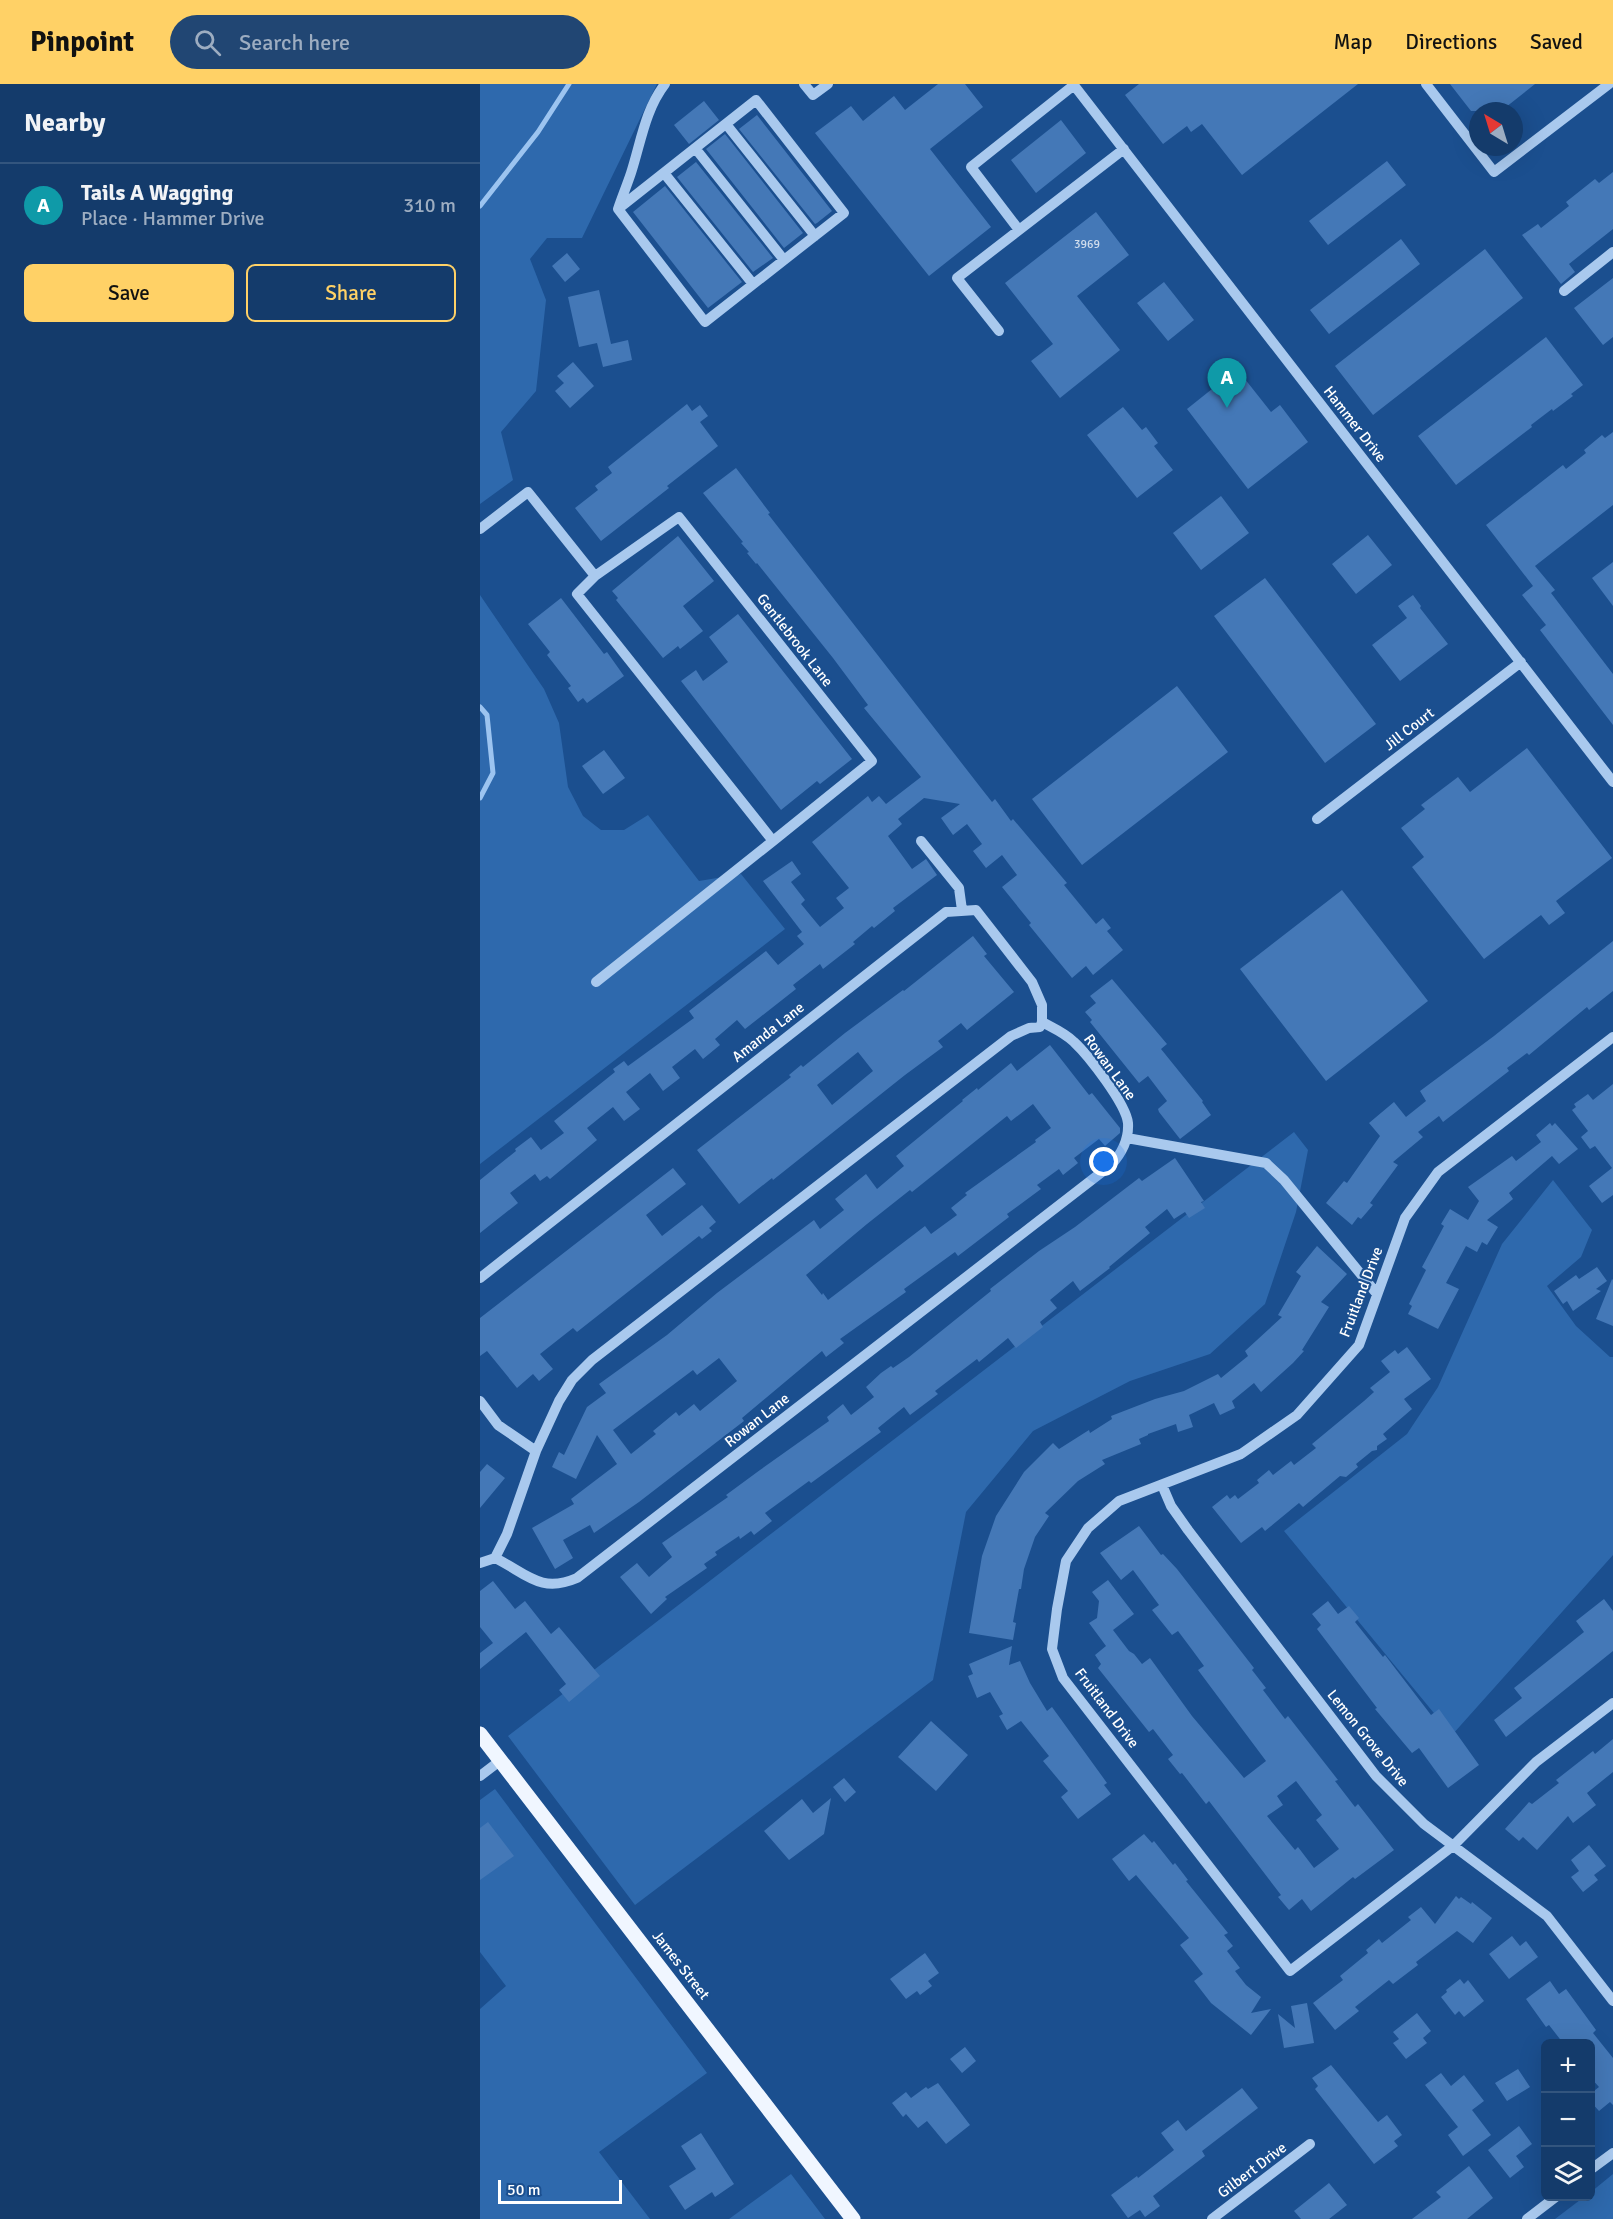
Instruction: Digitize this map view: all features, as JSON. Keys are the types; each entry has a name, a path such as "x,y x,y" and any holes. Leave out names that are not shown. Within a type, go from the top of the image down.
{"main road":[{"name":"James Street","path":"480,1734 853,2219"}],"street":[{"path":"618,209 644,125 657,95 666,84"},
{"path":"804,84 813,95 828,84"},
{"path":"1426,84 1494,172 1609,84"},
{"path":"1019,230 971,167 1073,85"},
{"name":"Hammer Drive","path":"1073,85 1613,782"},
{"path":"756,100 844,213 705,322 618,209 756,100"},
{"path":"726,124 815,236"},
{"path":"696,148 784,260"},
{"path":"999,331 957,278 1124,149"},
{"path":"664,173 753,284"},
{"path":"1564,291 1613,252"},
{"path":"480,529 528,492 595,576"},
{"name":"Gentlebrook Lane","path":"596,982 872,761 679,517 595,576 577,594 772,841"},
{"name":"Jill Court","path":"1317,819 1521,662"},
{"path":"480,1563 495,1558 507,1534 536,1451 559,1401 572,1380 592,1360 1011,1036 1029,1028 1040,1027 1042,1005 1032,982 976,910 962,910 959,888 921,841"},
{"name":"Amanda Lane","path":"480,1278 946,912 962,910"},
{"name":"Rowan Lane","path":"495,1558 543,1584 566,1583 577,1578 1111,1165 1121,1153 1127,1138 1128,1122 1123,1106 1075,1042 1042,1022"},
{"name":"Fruitland Drive","path":"1613,1037 1438,1172 1405,1218 1359,1346 1297,1415 1241,1454 1119,1501 1088,1528 1066,1561 1052,1649 1063,1678 1290,1971 1454,1845 1536,1762 1613,1703"},
{"path":"1127,1138 1266,1163 1284,1180 1377,1294"},
{"path":"480,1401 498,1425 536,1451"},
{"name":"Lemon Grove Drive","path":"1162,1485 1171,1506 1188,1530 1376,1776 1424,1824 1547,1916 1613,2001"},
{"path":"480,1776 501,1760"},
{"name":"Gilbert Drive","path":"1212,2219 1310,2144"},
{"path":"1595,2166 1613,2153"},
{"path":"1527,2219 1550,2201"}],"shaded area":[{"path":"480,84 657,84 582,238 547,238 530,259 546,300 536,391 501,432 513,480 480,504"},
{"path":"480,595 544,689 559,723 568,787 583,816 601,830 624,830 648,815 699,881 741,874 785,929 480,1164"},
{"path":"1294,1132 1308,1150 1296,1212 1265,1304 1210,1354 1130,1381 1033,1431 966,1512 933,1680 635,1905 508,1736"},
{"path":"1553,1180 1592,1230 1581,1257 1547,1286 1576,1326 1610,1357 1613,1357 1613,1555 1452,1735 1284,1531 1407,1434 1438,1387 1502,1244"},
{"path":"495,1789 707,2073 599,2152 650,2219 480,2219 480,2009 506,1986 480,1952 480,1800"},
{"path":"791,2174 825,2219 729,2219"},
{"path":"1613,2174 1613,2219 1555,2219 1579,2201 1595,2201 1595,2189"}],"building":[{"path":"938,84 965,84 983,107 930,149 991,227 929,276 815,133 851,106 863,121 894,96 905,110"},
{"path":"1139,84 1358,84 1242,175 1202,124 1191,132 1187,126 1163,144 1125,95"},
{"path":"1450,84 1535,84 1512,102 1469,102 1469,108"},
{"path":"704,101 719,120 689,144 674,125"},
{"path":"757,115 832,211 817,223 815,224 739,129"},
{"path":"1061,120 1086,153 1036,193 1011,160"},
{"path":"725,134 803,233 784,248 706,149"},
{"path":"1387,161 1406,185 1328,245 1309,221"},
{"path":"696,162 773,258 753,272 677,177"},
{"path":"1613,172 1613,229 1569,264 1575,272 1561,284 1522,235 1538,224 1541,228 1569,206 1566,202 1595,179 1599,183"},
{"path":"665,186 742,282 708,308 633,212"},
{"path":"1096,212 1129,255 1077,296 1120,350 1060,398 1031,361 1053,344 1005,283"},
{"path":"1401,239 1420,264 1329,334 1310,310"},
{"path":"1485,249 1523,298 1373,415 1335,366"},
{"path":"567,253 580,269 565,282 552,266"},
{"path":"1613,278 1613,337 1603,345 1574,308"},
{"path":"1164,282 1194,320 1168,341 1137,303"},
{"path":"599,290 611,344 628,340 632,360 603,367 597,343 579,347 568,297"},
{"path":"1546,337 1583,385 1571,394 1573,396 1553,411 1552,409 1456,485 1418,436"},
{"path":"573,362 594,386 570,408 555,391 564,383 557,376"},
{"path":"1237,369 1271,412 1280,405 1308,442 1248,489 1187,409"},
{"path":"687,404 692,411 700,405 708,416 700,422 718,446 601,541 575,508 598,490 595,486 612,473 608,467"},
{"path":"1123,407 1142,430 1146,427 1158,443 1154,446 1173,470 1137,498 1087,435"},
{"path":"1613,432 1613,505 1535,566 1555,590 1551,593 1613,674 1613,725 1540,630 1546,625 1522,595 1533,586 1486,525 1563,465 1566,469 1586,453 1584,450 1602,435 1605,438"},
{"path":"736,468 770,513 768,514 992,802 995,799 1011,821 1013,819 1067,883 1064,885 1096,924 1103,918 1111,928 1107,931 1123,950 1093,975 1086,966 1072,978 1002,887 1017,875 1002,855 986,868 973,851 982,844 967,824 953,835 941,818 960,804 924,798 898,819 902,824 888,836 912,869 926,859 937,875 893,908 895,911 874,928 872,926 853,942 855,944 823,969 820,964 793,985 796,989 745,1029 737,1020 715,1039 720,1045 703,1059 695,1049 672,1067 680,1078 663,1091 650,1073 626,1092 640,1109 624,1121 613,1107 587,1128 597,1140 550,1179 547,1176 540,1181 535,1174 510,1193 518,1203 480,1233 480,1180 531,1137 541,1150 564,1133 554,1121 615,1072 613,1069 624,1061 628,1066 694,1018 689,1011 766,951 778,965 804,944 797,936 802,932 763,881 792,861 801,874 791,882 805,900 801,904 820,927 844,908 836,898 849,888 812,842 868,796 872,802 879,796 886,804 921,777 864,708 868,705 833,658 747,553 749,552 741,543 743,542 703,493"},
{"path":"1221,496 1249,533 1201,570 1173,533"},
{"path":"1368,535 1392,565 1356,594 1332,564"},
{"path":"678,536 714,581 683,606 703,631 680,649 678,646 663,658 616,600 618,598 612,591"},
{"path":"1613,562 1613,606 1592,578"},
{"path":"1265,578 1376,724 1325,763 1214,616"},
{"path":"1413,595 1421,606 1420,608 1448,644 1400,681 1372,645 1407,618 1398,606"},
{"path":"561,598 604,654 607,652 624,676 587,703 583,698 578,702 568,688 571,686 547,655 550,652 528,624"},
{"path":"738,614 852,759 820,784 817,781 781,810 681,681 696,670 703,681 728,662 709,637"},
{"path":"1177,686 1228,752 1082,865 1032,799"},
{"path":"1527,748 1612,858 1556,901 1565,913 1549,925 1541,915 1484,959 1412,867 1424,857 1401,828 1425,809 1421,805 1458,777 1470,792"},
{"path":"604,750 625,778 603,794 582,766"},
{"path":"1342,890 1428,1001 1326,1081 1240,969"},
{"path":"973,936 987,954 984,956 1014,992 967,1030 961,1023 938,1041 943,1047 739,1204 697,1150 791,1077 789,1075 801,1065 803,1067 845,1033 904,991","holes":["858,1052 873,1071 832,1105 817,1085"]},
{"path":"1613,941 1613,991 1589,1010 1587,1007 1529,1055 1527,1053 1507,1068 1509,1071 1443,1122 1439,1116 1418,1132 1423,1137 1393,1162 1398,1165 1370,1203 1373,1205 1361,1219 1358,1217 1352,1225 1326,1203 1344,1181 1347,1183 1380,1136 1369,1123 1394,1102 1406,1117 1426,1101 1420,1091 1494,1036"},
{"path":"1112,979 1167,1044 1161,1049 1203,1101 1211,1115 1180,1139 1159,1112 1158,1109 1167,1101 1148,1076 1139,1083 1090,1022 1092,1020 1085,1012 1096,1003 1090,996"},
{"path":"1050,1045 1089,1095 1092,1093 1120,1128 1120,1133 1105,1146 1099,1139 1074,1158 1078,1163 1063,1175 1059,1169 1037,1185 1041,1189 1007,1214 1009,1217 958,1256 955,1252 904,1289 906,1292 840,1339 844,1343 826,1357 822,1351 742,1418 744,1421 639,1502 594,1533 590,1525 563,1540 573,1558 555,1569 532,1528 574,1504 571,1499 617,1464 597,1435 576,1479 552,1467 559,1452 564,1455 587,1407 606,1393 599,1384 667,1335 717,1293 814,1220 820,1229 844,1210 835,1199 866,1174 877,1189 904,1166 896,1156 962,1100 1011,1063 1017,1071","holes":["1033,1104 1051,1128 1035,1140 1036,1142 965,1193 967,1195 951,1208 957,1215 931,1234 925,1226 828,1300 823,1293 822,1295 806,1275 867,1224 910,1190 912,1192 1007,1116 1011,1121","719,1358 737,1381 700,1411 694,1404 679,1416 676,1412 653,1431 656,1434 631,1454 613,1430 693,1370 697,1375"]},
{"path":"1613,1084 1613,1195 1602,1203 1589,1186 1612,1168 1595,1146 1590,1149 1581,1137 1588,1131 1572,1110 1576,1107 1574,1104 1588,1094 1593,1100"},
{"path":"1550,1123 1552,1126 1555,1123 1578,1149 1559,1164 1552,1156 1509,1193 1513,1199 1487,1220 1498,1227 1487,1245 1482,1242 1477,1252 1466,1246 1446,1283 1459,1289 1438,1329 1408,1314 1412,1306 1409,1304 1426,1270 1422,1267 1444,1226 1441,1224 1450,1209 1468,1220 1479,1201 1468,1187 1512,1156 1516,1161 1541,1142 1536,1135"},
{"path":"1175,1158 1204,1201 1201,1202 1205,1208 1189,1218 1185,1212 1174,1219 1167,1209 1145,1227 1150,1233 1110,1268 1080,1291 1073,1281 1050,1300 1057,1308 1040,1322 1043,1327 1016,1348 1008,1338 979,1362 977,1359 935,1391 938,1394 910,1415 904,1407 878,1428 881,1432 765,1513 772,1521 754,1535 751,1531 740,1539 739,1536 715,1552 717,1555 704,1564 707,1568 665,1597 667,1599 651,1614 620,1577 637,1563 649,1577 672,1557 662,1543 829,1421 827,1417 843,1404 851,1415 874,1397 866,1387 881,1373 909,1357 1039,1251 1075,1227 1139,1178 1142,1181"},
{"path":"673,1168 686,1184 646,1215 662,1236 702,1205 716,1222 709,1228 712,1231 702,1239 699,1236 577,1332 573,1328 540,1354 553,1369 539,1381 533,1374 517,1388 487,1351 480,1356 480,1318"},
{"path":"1317,1246 1347,1274 1321,1302 1329,1307 1302,1350 1304,1351 1261,1392 1254,1383 1232,1401 1235,1408 1220,1415 1214,1403 1189,1415 1193,1427 1178,1432 1176,1424 1148,1434 1139,1439 1141,1444 1102,1460 1105,1464 1078,1481 1045,1513 1049,1516 1035,1537 1024,1569 1013,1622 1016,1623 1013,1640 969,1633 982,1556 996,1516 1024,1472 1053,1443 1059,1449 1089,1430 1090,1433 1112,1419 1111,1416 1155,1399 1184,1391 1218,1374 1221,1378 1248,1356 1245,1351 1282,1317 1278,1315 1301,1276 1296,1272"},
{"path":"1597,1267 1607,1281 1596,1289 1601,1291 1573,1311 1567,1301 1563,1304 1554,1291 1576,1275 1579,1279"},
{"path":"1613,1280 1613,1326 1596,1319"},
{"path":"1407,1347 1431,1379 1404,1399 1412,1409 1383,1434 1387,1439 1377,1446 1377,1450 1372,1451 1356,1464 1358,1467 1346,1477 1340,1476 1303,1507 1299,1503 1265,1531 1262,1527 1241,1543 1212,1507 1227,1495 1230,1499 1235,1495 1238,1499 1259,1483 1257,1480 1269,1470 1273,1475 1291,1461 1294,1465 1316,1448 1312,1444 1374,1392 1370,1388 1390,1372 1381,1361 1395,1350 1398,1354"},
{"path":"487,1464 505,1478 480,1508 480,1472"},
{"path":"1139,1526 1161,1555 1163,1554 1177,1569 1254,1668 1252,1670 1266,1688 1263,1690 1285,1719 1288,1716 1338,1780 1335,1781 1355,1807 1358,1804 1394,1850 1355,1879 1353,1877 1311,1911 1302,1899 1289,1910 1278,1897 1281,1895 1209,1801 1206,1804 1168,1759 1173,1755 1153,1729 1149,1732 1098,1668 1101,1664 1095,1655 1106,1646 1089,1623 1097,1618 1099,1601 1092,1592 1108,1580 1134,1614 1113,1630 1129,1651 1142,1664 1150,1658 1192,1716 1244,1778 1266,1761 1198,1670 1204,1666 1178,1631 1172,1635 1152,1610 1159,1605 1133,1570 1121,1580 1100,1553","holes":["1296,1781 1322,1815 1316,1820 1339,1849 1314,1868 1298,1847 1295,1850 1267,1816 1283,1805 1277,1796"]},
{"path":"493,1581 515,1609 525,1601 551,1634 559,1627 600,1676 569,1702 559,1690 566,1684 526,1632 480,1669 480,1653 493,1643 480,1627 480,1591"},
{"path":"1604,1599 1613,1611 1613,1651 1506,1737 1494,1720 1522,1698 1514,1688 1584,1632 1576,1621"},
{"path":"1328,1601 1338,1614 1349,1606 1359,1618 1355,1622 1383,1657 1385,1655 1431,1715 1439,1709 1479,1765 1448,1788 1419,1748 1412,1753 1375,1709 1377,1708 1317,1629 1321,1625 1312,1614"},
{"path":"1012,1646 1009,1665 1020,1661 1047,1711 1052,1707 1107,1783 1104,1785 1111,1794 1078,1819 1061,1797 1068,1791 1043,1761 1049,1756 1021,1721 1007,1730 999,1716 1003,1714 990,1692 977,1698 968,1676 973,1674 969,1664"},
{"path":"931,1721 968,1755 936,1791 898,1757"},
{"path":"1613,1739 1613,1772 1587,1793 1596,1805 1573,1823 1568,1816 1537,1850 1523,1837 1519,1841 1505,1829 1529,1802 1532,1804 1559,1783 1556,1780 1593,1751 1595,1754"},
{"path":"844,1778 856,1792 845,1802 833,1787"},
{"path":"831,1798 824,1834 789,1860 764,1831 802,1799 813,1813"},
{"path":"488,1822 514,1856 480,1880 480,1828"},
{"path":"1144,1834 1152,1843 1154,1841 1173,1865 1175,1863 1188,1880 1186,1881 1228,1933 1224,1935 1233,1946 1227,1951 1240,1968 1235,1971 1246,1985 1261,1997 1251,2013 1271,2009 1251,2035 1211,2003 1194,1981 1203,1974 1180,1945 1189,1938 1136,1875 1129,1881 1112,1859"},
{"path":"1589,1845 1606,1866 1594,1875 1598,1880 1583,1892 1571,1877 1579,1871 1571,1860"},
{"path":"1456,1896 1471,1904 1472,1902 1492,1918 1473,1943 1457,1931 1416,1962 1418,1965 1393,1984 1389,1980 1355,2007 1359,2011 1335,2030 1313,2003 1343,1980 1340,1976 1368,1953 1366,1950 1379,1939 1382,1943 1411,1920 1408,1917 1421,1907 1435,1924"},
{"path":"1512,1936 1520,1946 1526,1941 1538,1957 1509,1979 1489,1954"},
{"path":"925,1953 939,1973 928,1981 932,1986 920,1995 917,1991 906,1999 890,1979"},
{"path":"1460,1979 1464,1984 1468,1980 1484,2001 1464,2017 1459,2011 1455,2015 1441,1997"},
{"path":"1550,1981 1559,1994 1566,1989 1596,2030 1593,2033 1613,2058 1613,2105 1610,2102 1599,2111 1595,2107 1595,2090 1599,2087 1595,2083 1595,2039 1560,2039 1549,2025 1546,2027 1526,1999"},
{"path":"1307,2003 1314,2043 1284,2048 1278,2014 1295,2028 1291,2006"},
{"path":"1417,2013 1431,2031 1423,2038 1427,2043 1406,2059 1393,2043 1399,2039 1393,2032"},
{"path":"965,2047 976,2061 962,2073 950,2059"},
{"path":"1331,2065 1378,2122 1387,2115 1402,2135 1394,2141 1398,2146 1374,2164 1315,2089 1318,2086 1312,2078"},
{"path":"1518,2069 1530,2087 1507,2101 1495,2083"},
{"path":"1441,2073 1451,2086 1464,2075 1484,2101 1472,2110 1491,2135 1463,2156 1448,2135 1458,2127 1425,2085"},
{"path":"938,2083 970,2125 946,2144 927,2121 918,2128 906,2114 903,2117 892,2103 906,2092 911,2098 926,2087 928,2089"},
{"path":"1242,2088 1258,2108 1202,2151 1205,2156 1153,2196 1160,2206 1145,2217 1140,2210 1128,2218 1111,2195 1137,2176 1138,2178 1174,2150 1161,2133 1178,2120 1186,2131"},
{"path":"1519,2126 1532,2144 1516,2156 1524,2167 1510,2178 1488,2150"},
{"path":"701,2133 734,2184 715,2197 712,2192 685,2210 669,2186 696,2169 681,2146"},
{"path":"1469,2166 1493,2198 1467,2219 1412,2219 1441,2197 1436,2192"},
{"path":"1329,2183 1347,2205 1329,2219 1301,2219 1294,2211"}],"waterway":[{"path":"480,206 538,132 569,84"},
{"path":"480,707 487,715 493,773 480,798"}],"place":[{"name":"Tails A Wagging","path":"1227,408"}]}
